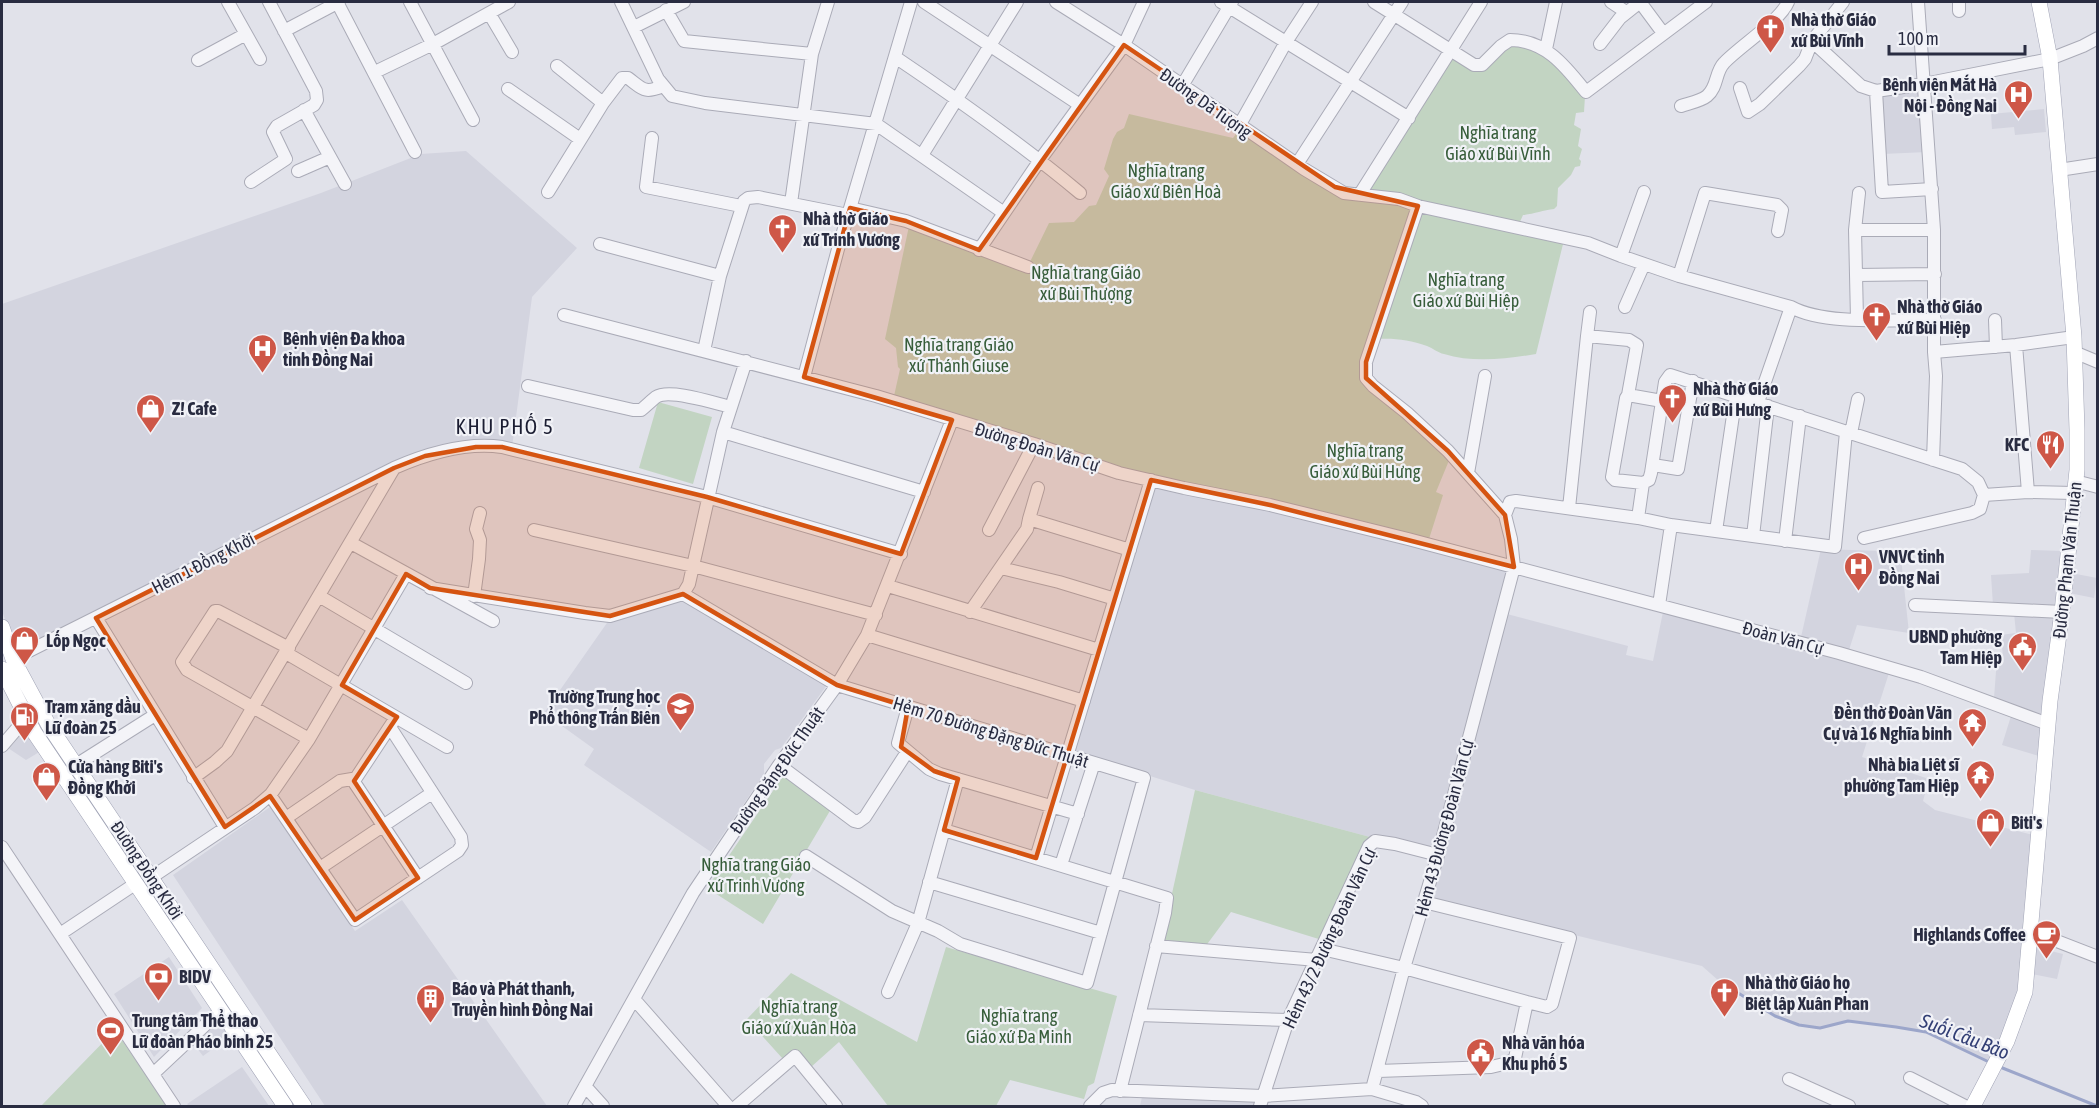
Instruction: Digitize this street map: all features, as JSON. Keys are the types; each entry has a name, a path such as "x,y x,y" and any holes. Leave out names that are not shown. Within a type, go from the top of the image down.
{"main road":[{"name":"Đường Phạm Văn Thuận","path":"1973,1106 2018,1015 2025,992 2048,724 2074,487 2077,430 2074,344 2050,59 2039,2"},
{"name":"Đường Đồng Khởi","path":"2,627 7,664 26,718 285,1107"},
{"name":"Đường Đồng Khởi","path":"7,664 304,1107"},
{"path":"26,718 39,709"},
{"path":"175,945 190,934"}],"street":[{"path":"228,2 260,59"},
{"path":"251,182 286,159 274,130 279,124 316,102 317,93 269,2"},
{"path":"285,32 338,2 415,152"},
{"path":"410,2 473,120"},
{"path":"375,72 433,44 509,2"},
{"path":"621,2 663,86 672,96 682,100 804,117 876,124 1004,213"},
{"path":"634,27 684,2"},
{"path":"791,202 812,54 828,2"},
{"path":"804,377 849,212 911,2"},
{"path":"924,2 1080,105"},
{"path":"922,155 1017,2"},
{"name":"Đường Dã Tượng","path":"1056,2 1124,45 1239,126 1344,193 1399,199 1418,206 1565,237 1599,246 1679,276 1809,314 1829,318 1935,320"},
{"path":"979,250 1040,160 1124,45 1144,2"},
{"path":"1239,126 1286,42 1312,2"},
{"path":"1374,2 1474,65 1479,66 1510,40 1529,43 1546,50 1564,65 1586,92 1702,3"},
{"path":"1297,164 1402,2"},
{"path":"1360,194 1481,2"},
{"path":"1546,50 1556,2"},
{"path":"1611,2 1626,12"},
{"path":"1600,44 1613,25 1640,2 1663,33"},
{"path":"1681,106 1709,94 1715,85 1721,65 1773,20 1788,2"},
{"path":"1740,88 1749,112 1805,59 1812,41 1843,2"},
{"path":"1918,2 1934,230 1936,376 1933,460"},
{"path":"1182,86 1227,3 1409,118"},
{"path":"666,10 684,41 812,54"},
{"path":"489,13 512,52"},
{"path":"198,60 246,34"},
{"path":"1812,41 1861,86 1876,91 2050,59 2097,38"},
{"path":"895,57 958,99 1080,192"},
{"path":"557,66 603,103"},
{"path":"548,192 603,103 625,77 645,91 663,86"},
{"path":"508,89 579,139"},
{"path":"1876,91 1882,192 1932,189"},
{"path":"304,110 345,184"},
{"path":"652,138 646,187 741,206"},
{"path":"298,171 330,157"},
{"path":"2060,170 2097,164"},
{"path":"1621,256 1644,192"},
{"path":"1679,276 1705,193 1778,205 1782,210 1778,231"},
{"path":"1857,319 1855,230 1859,193"},
{"path":"704,351 720,276 741,206 748,198 791,202 906,221 1028,267"},
{"path":"1418,206 1366,362 1366,378 1448,451 1505,515 1511,539 1514,567"},
{"path":"1855,230 1934,230"},
{"path":"600,244 720,276"},
{"path":"1625,307 1644,264"},
{"path":"1857,274 1935,274"},
{"path":"1753,536 1763,404 1791,307"},
{"path":"1569,508 1590,312"},
{"name":"Đường Đoàn Văn Cự","path":"564,315 876,396 1119,472 1270,504 1514,567"},
{"path":"1995,321 1996,347"},
{"path":"1587,336 1629,340 1635,343 1636,350 1628,395 1624,403 1612,477 1615,480 1643,483 1650,478 1665,382 1670,375 1962,469 1978,482 1984,495 1980,509 1972,513 1864,538"},
{"path":"1934,352 2016,345 2074,344 2097,362"},
{"path":"2016,345 2028,492"},
{"path":"430,588 585,614 610,616 683,594 689,584 723,432 746,361"},
{"path":"1468,473 1485,376"},
{"path":"1653,465 1678,469 1693,381"},
{"path":"528,386 633,410 641,410 656,397 665,394 730,407"},
{"path":"1628,395 1662,401"},
{"path":"1716,531 1736,395"},
{"path":"1505,515 1512,501 1834,547 1848,433 1858,399"},
{"path":"1785,541 1800,416"},
{"name":"Đường Đặng Đức Thuật","path":"574,1107 693,893 779,765 837,685 867,635 901,554 952,420"},
{"path":"723,432 924,492"},
{"path":"989,530 1034,444"},
{"name":"Hẻm 1 Đồng Khởi","path":"7,664 138,595 394,468 425,456 476,447 493,446 707,497 901,554"},
{"path":"193,778 221,758 320,596 394,468"},
{"path":"1036,858 1151,480"},
{"path":"1638,518 1643,483"},
{"path":"1984,495 2074,487 2097,488"},
{"path":"970,612 1027,529 1038,488"},
{"path":"474,596 480,540 476,529 480,513"},
{"path":"1029,519 1130,550"},
{"path":"1659,605 1671,525"},
{"path":"534,530 693,566 876,615"},
{"path":"351,543 493,621"},
{"name":"Đoàn Văn Cự","path":"1514,567 1916,675 2048,724"},
{"name":"Hẻm 43 Đường Đoàn Văn Cự","path":"1372,1089 1404,968 1438,855 1514,567"},
{"path":"1001,568 1115,598"},
{"path":"152,878 255,808 270,795 309,739 406,574"},
{"path":"888,586 1099,650"},
{"name":"Hẻm 70 Đường Đặng Đức Thuật","path":"683,594 837,685 1144,778 1115,882"},
{"path":"320,596 466,683"},
{"path":"1915,605 2062,612"},
{"path":"309,739 187,670 182,662 184,657 214,611 218,611 287,650 342,685 393,722 447,747"},
{"path":"96,618 225,827"},
{"path":"867,635 1084,701"},
{"path":"908,707 898,743 934,771 1077,814"},
{"path":"76,765 155,715"},
{"path":"2,746 26,718"},
{"path":"354,782 393,722"},
{"path":"270,795 356,920 458,851 462,845 461,837 432,793 393,722"},
{"path":"779,765 858,822 865,817 907,752"},
{"path":"1061,866 1094,763"},
{"path":"286,818 340,781 349,778 354,782 418,878"},
{"path":"888,992 918,923 958,779"},
{"path":"320,868 432,793"},
{"path":"944,830 1167,897 1120,1090"},
{"name":"Hẻm 43/2 Đường Đoàn Văn Cự","path":"1261,1101 1288,1020 1371,843 1375,841 1395,844 1438,855"},
{"path":"2,847 174,1107"},
{"path":"807,856 892,911 938,931 968,948 1087,983 1115,882"},
{"path":"929,882 1101,933"},
{"path":"60,934 135,884"},
{"path":"1156,946 1320,954 1404,968 1527,1002 1549,1006 1554,1000 1570,938 1424,902"},
{"path":"2031,931 2097,957"},
{"path":"634,999 728,1107"},
{"path":"1378,1071 1491,1067 1508,1064 1515,1058 1527,1002"},
{"path":"153,1074 220,1011"},
{"path":"1139,1015 1288,1020"},
{"path":"737,1107 795,1056 836,1107"},
{"path":"1910,1078 1965,1107"},
{"path":"1789,1079 1849,1107"},
{"path":"585,1086 603,1107"},
{"path":"1090,1107 1103,1093 1120,1090 1261,1101 1372,1089 1416,1102 1422,1107"}],"highlighted area":[{"path":"1124,45 1335,187 1418,206 1366,362 1366,378 1448,451 1505,515 1514,567 1270,505 1151,480 1036,858 944,830 958,779 934,771 901,747 908,707 837,685 683,594 610,616 430,588 406,574 342,685 397,717 354,781 418,878 355,920 270,796 225,827 96,618 394,468 425,456 476,447 502,447 707,497 901,554 952,420 804,377 850,208 906,221 979,250"}],"shaded area":[{"path":"1921,88 1927,152 1882,154 1879,93"},
{"name":"Bệnh viện Mắt Hà Nội - Đồng Nai","path":"2044,109 2046,132 2015,135 2014,127 1992,129 1991,114"},
{"name":"Bệnh viện Đa khoa tỉnh Đồng Nai","path":"466,151 577,248 532,297 512,447 424,453 17,653 2,611 2,304 321,193 421,154"},
{"path":"1152,486 1286,514 1507,571 1434,850 1370,837 1195,790 1073,752"},
{"name":"VNVC tỉnh Đồng Nai","path":"1821,549 1882,551 1881,557 1901,558 1909,633 1857,625 1849,650 1801,637"},
{"path":"2031,550 2063,551 2058,608 1993,605 1991,575 2029,573"},
{"path":"2071,573 2097,578 2094,598 2069,593"},
{"name":"Trường Trung học Phổ thông Trấn Biên","path":"685,598 827,685 781,748 775,750 764,764 764,774 711,852 584,765 594,749 544,713 609,620"},
{"path":"1663,612 1889,673 1862,757 1929,779 1923,801 1935,810 2033,835 2023,968 2013,1014 1989,1062 1926,1032 1848,1021 1820,1028 1799,1025 1775,1016 1744,998 1702,966 1430,900 1507,614 1628,646 1626,655 1653,661"},
{"path":"2014,613 2057,615 2043,717 1994,698 1997,658 2003,657 2001,635 2016,633"},
{"path":"2011,716 2043,727 2039,756 2002,745"},
{"name":"Trạm xăng dầu Lữ đoàn 25","path":"25,727 41,751 26,760 8,748"},
{"name":"Báo và Phát thanh, Truyền hình Đồng Nai","path":"270,807 355,931 402,900 547,1106 325,1106 173,875"},
{"name":"Highlands Coffee","path":"2035,947 2063,954 2057,979 2032,974"},
{"name":"BIDV","path":"169,957 202,1008 154,1057 114,994"},
{"path":"220,1020 231,1036 203,1056 193,1043"},
{"path":"242,1067 269,1106 189,1106 187,1104"},
{"path":"1142,1097 1255,1101 1254,1106 1140,1106"}],"green space":[{"name":"Nghĩa trang Giáo xứ Bùi Vĩnh","path":"1510,43 1544,52 1585,96 1584,112 1576,113 1574,125 1581,129 1578,146 1582,149 1579,159 1580,166 1575,167 1571,175 1558,188 1557,206 1554,209 1523,215 1519,224 1366,192 1453,55 1473,68"},
{"path":"1129,114 1233,138 1239,130 1360,197 1414,208 1362,371 1450,458 1436,492 1443,495 1429,539 1121,468 894,396 900,369 896,348 885,339 909,226 1026,270 1049,223 1074,222 1089,206 1096,205 1109,176 1104,169 1113,139 1117,132 1124,128"},
{"name":"Nghĩa trang Giáo xứ Bùi Hiệp","path":"1420,209 1564,240 1536,354 1501,359 1455,357 1408,341 1377,339"},
{"path":"658,402 712,417 693,484 639,468"},
{"name":"Nghĩa trang Giáo xứ Trinh Vương","path":"785,773 831,809 763,924 707,888"},
{"path":"1195,790 1370,837 1322,940 1231,912 1205,947 1161,943"},
{"path":"946,947 1117,996 1094,1083 1088,1086 1084,1099 1010,1080 996,1106 888,1106 839,1042 811,1067 796,1050 783,1059 747,1019 791,973 917,1042"},
{"name":"Trung tâm Thể thao Lữ đoàn Pháo binh 25","path":"115,1030 167,1106 41,1106"}],"waterway":[{"name":"Suối Cầu Bào","path":"1719,981 1775,1016 1799,1025 1820,1028 1848,1021 1926,1032 1991,1063"},
{"name":"Suối Cầu Bào","path":"2000,1067 2097,1106"}],"place":[{"name":"Nhà thờ Giáo xứ Bùi Vĩnh","path":"1770,54"},
{"name":"Bệnh viện Mắt Hà Nội - Đồng Nai","path":"2018,120"},
{"name":"Nhà thờ Giáo xứ Trinh Vương","path":"782,254"},
{"name":"Nhà thờ Giáo xứ Bùi Hiệp","path":"1876,342"},
{"name":"Bệnh viện Đa khoa tỉnh Đồng Nai","path":"262,374"},
{"name":"Nhà thờ Giáo xứ Bùi Hưng","path":"1672,424"},
{"name":"Z! Cafe","path":"151,434"},
{"name":"KFC","path":"2050,470"},
{"name":"VNVC tỉnh Đồng Nai","path":"1858,592"},
{"name":"Lốp Ngọc","path":"25,666"},
{"name":"UBND phường Tam Hiệp","path":"2023,672"},
{"name":"Trường Trung học Phổ thông Trấn Biên","path":"681,732"},
{"name":"Trạm xăng dầu Lữ đoàn 25","path":"24,742"},
{"name":"Đền thờ Đoàn Văn Cự và 16 Nghĩa binh","path":"1973,748"},
{"name":"Nhà bia Liệt sĩ phường Tam Hiệp","path":"1980,800"},
{"name":"Cửa hàng Biti's Đồng Khởi","path":"47,802"},
{"name":"Biti's","path":"1990,848"},
{"name":"Highlands Coffee","path":"2047,960"},
{"name":"BIDV","path":"158,1002"},
{"name":"Nhà thờ Giáo họ Biệt lập Xuân Phan","path":"1724,1018"},
{"name":"Báo và Phát thanh, Truyền hình Đồng Nai","path":"431,1024"},
{"name":"Trung tâm Thể thao Lữ đoàn Pháo binh 25","path":"111,1056"},
{"name":"Nhà văn hóa Khu phố 5","path":"1481,1078"}],"district":[{"name":"KHU PHỐ 5","path":"505,426"}],"park label":[{"name":"Nghĩa trang Giáo xứ Biên Hoà","path":"1166,180"},
{"name":"Nghĩa trang Giáo xứ Bùi Thượng","path":"1086,282"},
{"name":"Nghĩa trang Giáo xứ Thánh Giuse","path":"959,354"},
{"name":"Nghĩa trang Giáo xứ Bùi Hưng","path":"1365,460"},
{"name":"Nghĩa trang Giáo xứ Xuân Hòa","path":"799,1016"},
{"name":"Nghĩa trang Giáo xứ Đa Minh","path":"1019,1025"}]}
